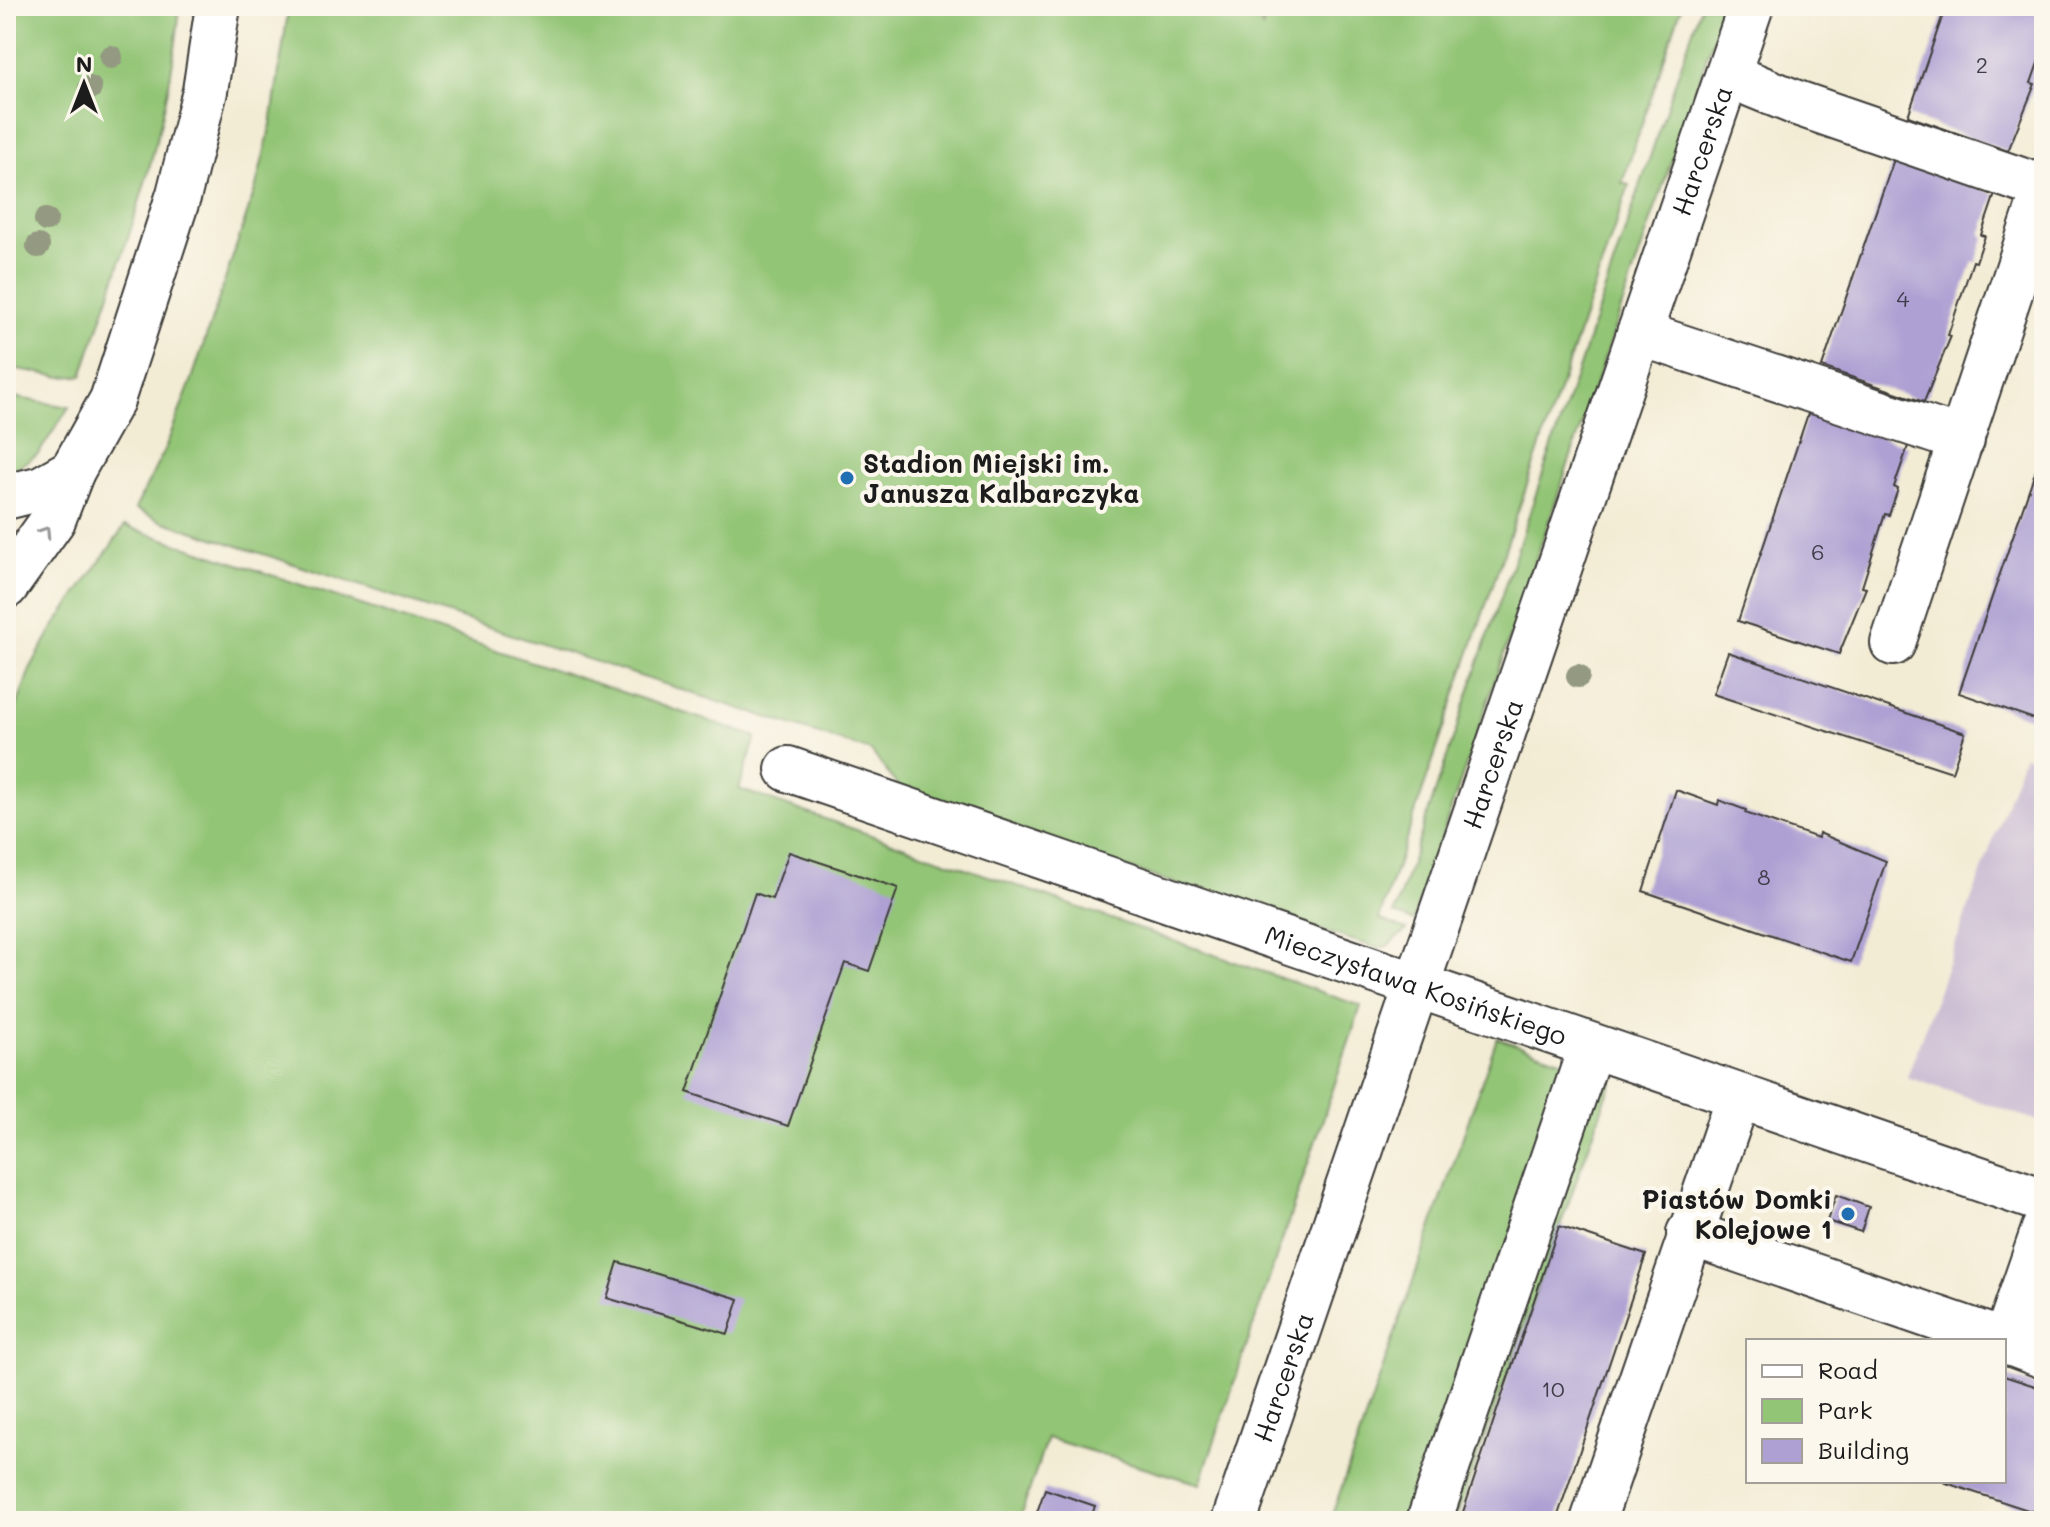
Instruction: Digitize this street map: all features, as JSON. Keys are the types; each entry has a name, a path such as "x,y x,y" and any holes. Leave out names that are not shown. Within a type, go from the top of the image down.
{"street":[{"path":"6,586 53,520 72,471 112,400 149,290 205,91 218,6"},
{"name":"Harcerska","path":"1234,1521 1751,6"},
{"path":"1728,75 1794,102 2044,189 1893,643"},
{"path":"1639,333 1962,440"},
{"path":"6,497 42,488 72,471"},
{"name":"Mieczysława Kosińskiego","path":"788,769 2044,1201"},
{"path":"1429,1521 1591,1046"},
{"path":"1593,1521 1738,1097"},
{"path":"2014,1345 2044,1229"},
{"path":"1689,1233 1997,1339"}],"shaded area":[{"path":"2024,755 2044,762 2044,1123 1907,1077"}],"green space":[{"path":"6,6 180,6 166,101 155,147 128,240 82,376 61,377 6,367"},
{"name":"Stadion Miejski im. Janusza Kalbarczyka","path":"289,6 1204,6 1261,23 1262,29 1270,6 1682,6 1622,183 1629,185 1379,919 1407,930 1387,946 1377,948 906,797 871,751 161,521 135,509 165,449 192,379 256,187 271,124"},
{"path":"1701,6 1724,6 1413,921 1394,914"},
{"path":"6,396 69,407 39,453 6,475"},
{"path":"125,526 756,737 739,789 1361,1006 1200,1484 1047,1438 1019,1521 6,1521 6,738 30,669 51,631"},
{"path":"1497,1038 1613,1078 1455,1521 1330,1521"}],"building":[{"path":"1210,6 1249,6 1244,19"},
{"path":"1946,6 2044,6 2044,46 2031,83 2035,84 2008,151 1908,116"},
{"path":"1894,159 1995,194 1981,235 1985,236 1976,262 1973,261 1948,335 1951,336 1924,402 1822,367"},
{"path":"1809,411 1908,446 1894,487 1898,489 1889,515 1885,514 1862,587 1866,588 1839,654 1738,621"},
{"path":"2044,446 2044,698 2037,720 1959,693"},
{"path":"1728,652 1965,733 1952,772 1713,694"},
{"path":"1676,790 1718,805 1719,800 1746,810 1745,813 1818,838 1819,833 1886,861 1851,962 1643,891"},
{"path":"789,852 898,888 869,971 845,963 788,1126 687,1092 755,893 772,899"},
{"name":"Piastów Domki Kolejowe 1","path":"1836,1195 1869,1207 1861,1232 1827,1221"},
{"path":"1559,1226 1646,1255 1556,1521 1460,1521"},
{"path":"618,1262 739,1299 728,1334 607,1298"},
{"path":"2006,1377 2044,1389 2044,1502 2040,1514 1946,1483 2006,1483"},
{"path":"1045,1489 1095,1506 1090,1521 1034,1521"}],"place":[{"name":"Stadion Miejski im. Janusza Kalbarczyka","path":"847,478"},
{"name":"Piastów Domki Kolejowe 1","path":"1848,1214"}]}
